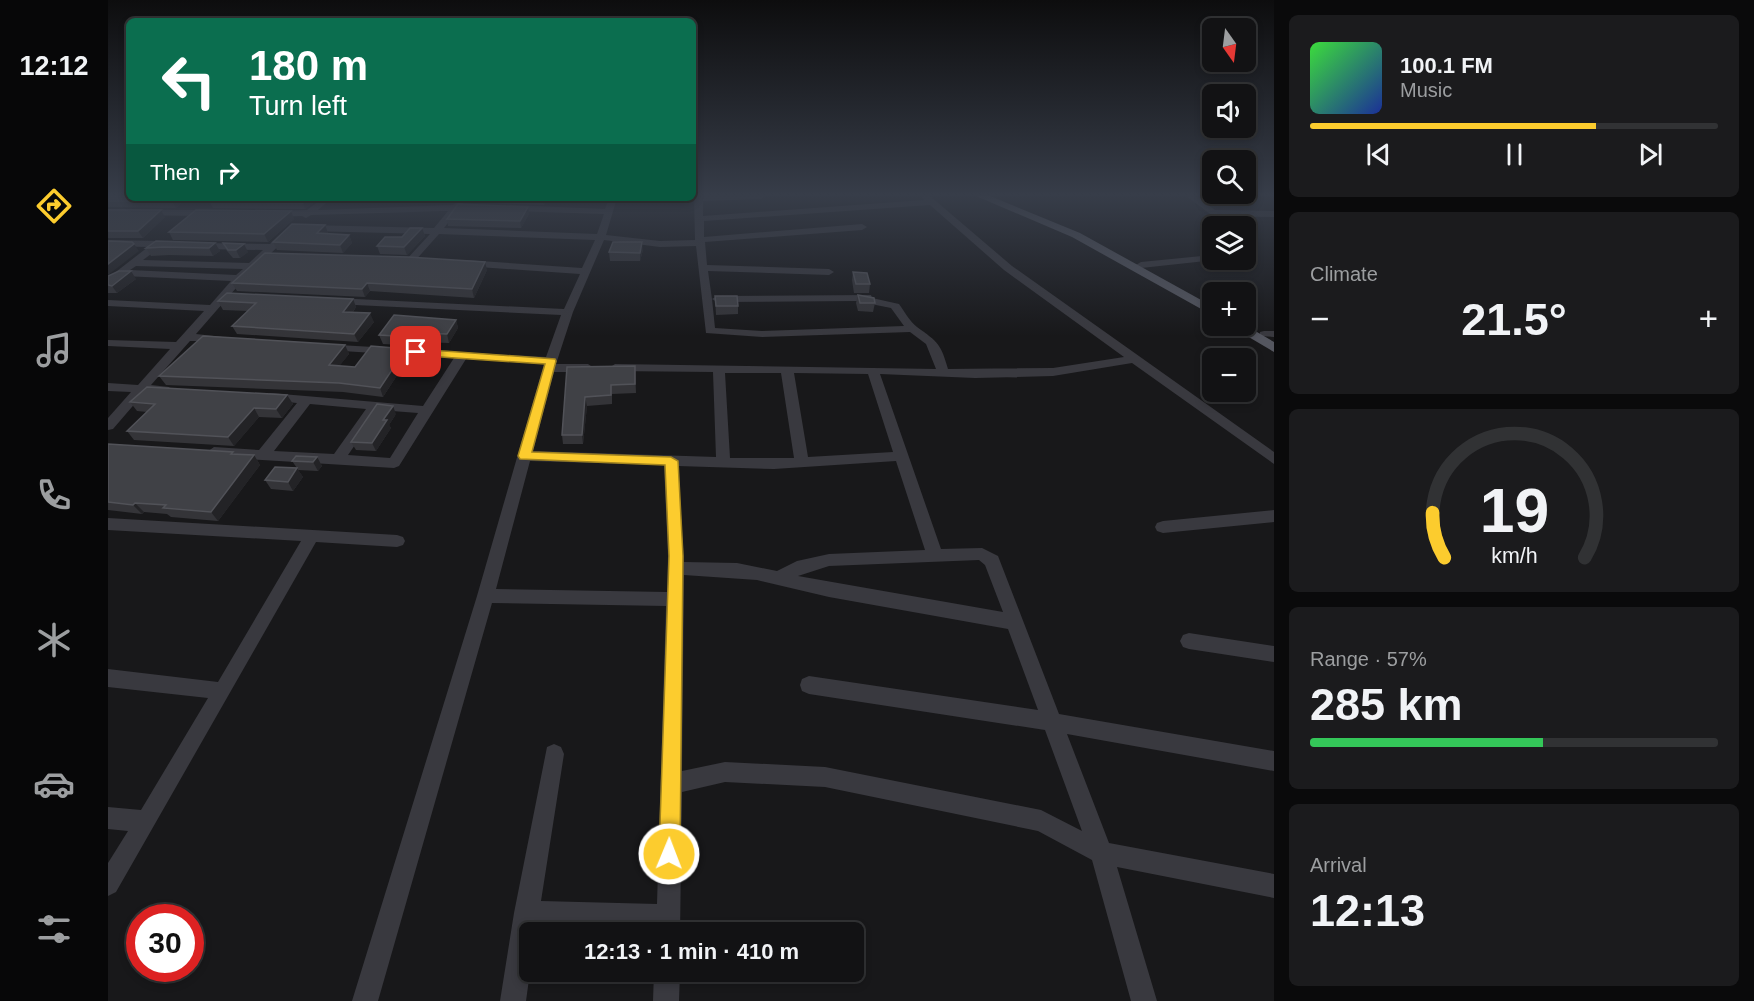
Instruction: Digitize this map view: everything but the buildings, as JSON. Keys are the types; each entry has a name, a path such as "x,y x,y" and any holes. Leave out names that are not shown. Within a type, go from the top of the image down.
{"main road":[{"path":"1091,243 1202,305"},
{"path":"1095,243 1202,299"},
{"path":"1256,328 1271,336"},
{"path":"1254,336 1274,348"}],"street":[{"path":"108,243 180,246"},
{"path":"108,283 161,243"},
{"path":"108,426 212,308 229,296 239,278 278,243"},
{"path":"411,260 426,243"},
{"path":"365,1001 486,596 550,364 568,312 598,243"},
{"path":"649,243 677,243"},
{"path":"700,243 708,329 713,332 912,329 923,333 936,345 943,373"},
{"path":"979,243 1008,268 1274,459"},
{"path":"192,246 268,253"},
{"path":"1141,265 1202,259"},
{"path":"399,260 427,262"},
{"path":"133,263 251,266"},
{"path":"457,263 586,271"},
{"path":"702,268 829,272"},
{"path":"120,273 239,278"},
{"path":"705,299 781,300 861,297 895,306 912,329"},
{"path":"318,300 568,312"},
{"path":"108,303 212,308"},
{"path":"108,343 232,340"},
{"path":"312,345 550,364 719,370 1053,372 1136,359"},
{"path":"203,451 394,463 462,356"},
{"path":"719,370 723,464"},
{"path":"786,370 801,463"},
{"path":"873,370 935,555"},
{"path":"108,387 178,391"},
{"path":"260,396 428,410"},
{"path":"263,454 307,399"},
{"path":"339,458 376,405"},
{"path":"525,456 723,464 801,463 903,456"},
{"path":"668,922 676,568 671,461"},
{"path":"1163,527 1274,516"},
{"path":"108,524 397,541"},
{"path":"108,884 224,691 312,536"},
{"path":"781,578 803,566 829,560 982,554 995,565 1014,622 1101,853 1144,1001"},
{"path":"676,568 737,570 829,590 1014,622"},
{"path":"486,596 675,599"},
{"path":"1189,641 1274,654"},
{"path":"108,678 224,691"},
{"path":"809,685 1052,722 1274,761"},
{"path":"513,1001 526,913 555,754"},
{"path":"671,784 725,772 825,777 1041,821 1101,853 1272,889"},
{"path":"108,818 146,822"},
{"path":"526,913 632,922"},
{"path":"666,1001 667,982"}],"route":[{"path":"416,352 551,361 525,456 671,461 676,556 669,854"}]}
